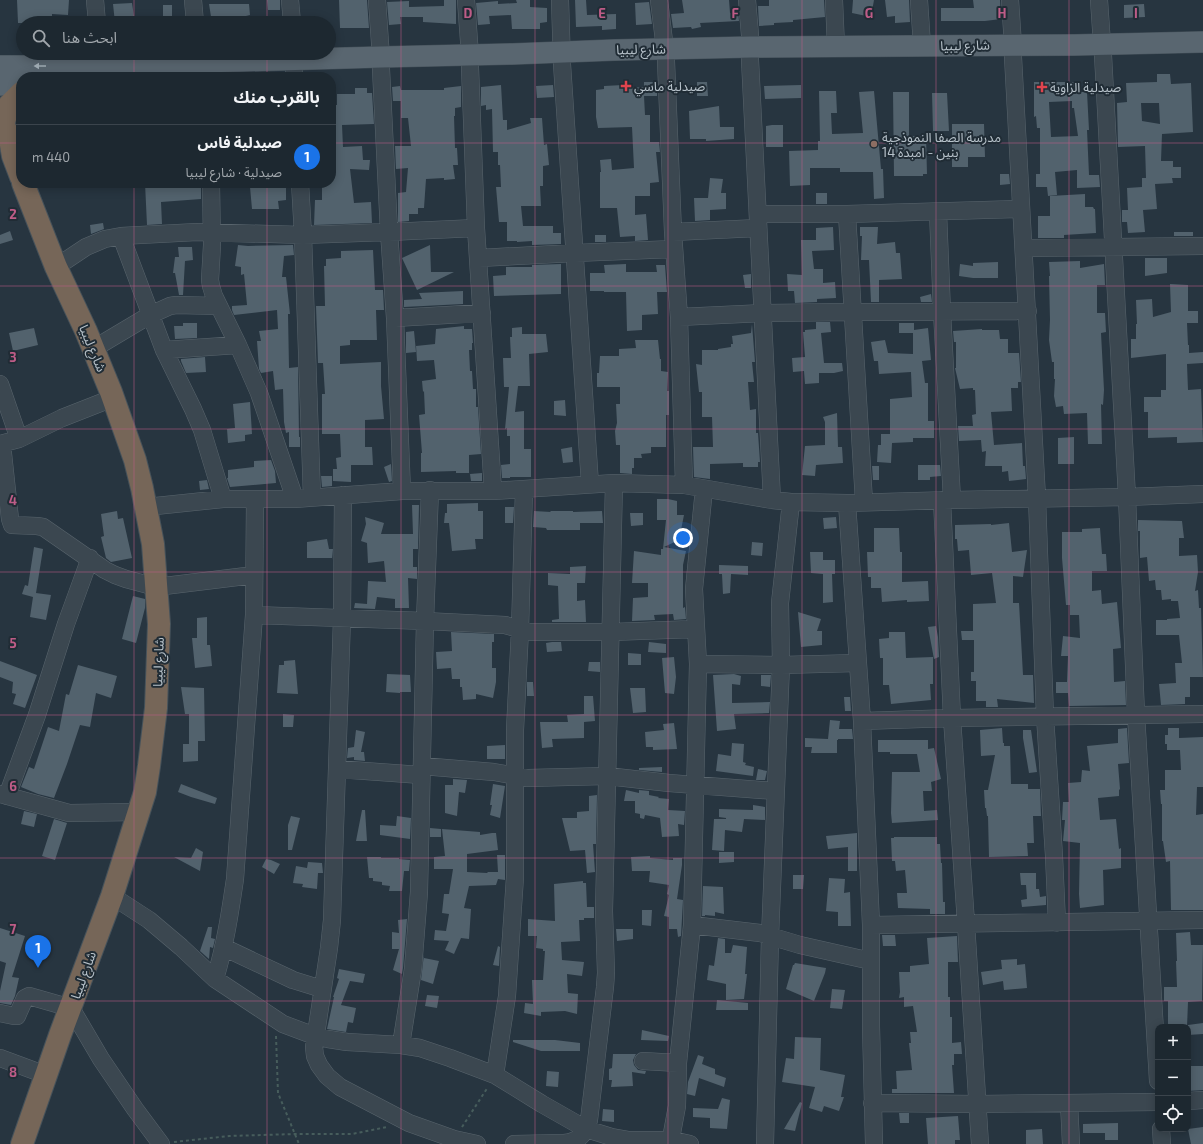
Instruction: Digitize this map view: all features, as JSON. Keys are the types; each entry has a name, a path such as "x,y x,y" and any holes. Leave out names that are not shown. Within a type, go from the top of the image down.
{"highway":[{"path":"16,98 9,105 1,126 10,139 16,164"},
{"name":"شارع ليبيا","path":"22,1144 112,896 145,792 156,708 159,624 153,544 135,460 113,398 93,349 56,267 25,188"}],"main road":[{"name":"شارع ليبيا","path":"1103,50 1203,42"},
{"name":"شارع ليبيا","path":"847,51 922,46 1013,51"},
{"name":"شارع ليبيا","path":"112,60 202,67 294,66 847,51 1103,50 1203,53"},
{"name":"شارع ليبيا","path":"0,66 79,65 96,60"},
{"name":"شارع ليبيا","path":"168,72 202,67"},
{"path":"0,85 16,84"}],"street":[{"path":"95,0 96,16"},
{"path":"193,0 194,16"},
{"path":"290,0 291,16"},
{"path":"377,0 395,318 402,491"},
{"path":"466,0 470,61 476,228 493,490"},
{"path":"560,0 562,58 590,484"},
{"path":"659,0 665,55 673,232 679,317 684,485"},
{"path":"747,0 751,53 772,500"},
{"path":"834,0 847,51"},
{"path":"919,0 922,46"},
{"path":"1010,0 1028,312 1045,716 1057,923"},
{"path":"1099,0 1114,246 1136,714 1157,1060"},
{"path":"210,188 212,245 210,280 214,296 259,393 295,499"},
{"path":"300,188 312,498"},
{"path":"673,232 758,221 847,214 1021,209"},
{"path":"938,212 942,312 952,718 980,1144"},
{"path":"847,214 864,502"},
{"path":"56,267 86,247 105,239 121,236 197,232 303,235 476,228"},
{"path":"121,236 164,350 202,430 223,499"},
{"path":"1024,248 1203,246"},
{"path":"479,258 674,249"},
{"path":"93,349 150,315 170,306 219,306"},
{"path":"679,317 764,313 1028,312"},
{"path":"395,318 482,313"},
{"path":"164,350 238,346"},
{"path":"0,384 19,438"},
{"path":"113,398 62,418 19,438 1,444 11,524 14,526 32,525 43,527 90,558 105,570 115,575 156,587 254,575"},
{"path":"146,507 223,499 295,499 402,491 524,489 614,483 684,485 791,502 847,503 1203,494"},
{"path":"514,1144 572,1142 582,1136 589,1120 606,974 604,911 614,483"},
{"path":"494,1075 507,996 515,877 515,730 520,630 524,489"},
{"path":"671,1142 677,1106 678,1063 692,925 692,857 696,784 698,664 694,589 704,489"},
{"path":"401,1045 413,969 418,909 425,621 430,490"},
{"path":"343,495 342,618 332,920 315,1036 315,1056 319,1065 327,1076 340,1087 409,1122 454,1139 477,1144"},
{"path":"215,979 232,903 235,879 254,615 255,499"},
{"path":"765,1144 770,937 781,664 781,596 791,502"},
{"path":"847,503 862,721 871,925 870,961 874,1144"},
{"path":"90,558 66,624 37,715 3,795 69,813 139,812"},
{"path":"254,615 506,625 520,630 537,632 611,632 696,629"},
{"path":"698,664 858,663"},
{"path":"862,721 1136,714 1203,714"},
{"path":"338,769 494,772 516,777 537,778 607,776 775,791"},
{"path":"112,896 149,920 215,979 283,1024 315,1036 347,1042 401,1045 420,1048 494,1075 586,1129 612,1137 629,1140 690,1144"},
{"path":"871,925 1203,920"},
{"path":"692,925 746,931 870,961"},
{"path":"223,947 293,980 322,990"},
{"path":"0,1013 17,1016 26,998 29,996 71,1008 101,1059 161,1144"},
{"path":"0,1058 46,1075"},
{"path":"643,1061 678,1063"},
{"path":"1191,1101 1203,1100"},
{"path":"872,1103 978,1104 1155,1102"},
{"path":"1069,1103 1071,1144"},
{"path":"1161,1132 1162,1144"}],"path":[{"path":"275,1019 278,1093 299,1144"},
{"path":"454,1139 494,1075"},
{"path":"161,1144 229,1136 352,1134 409,1122"}],"building":[{"path":"17,0 69,0 68,15 52,14 52,16 18,16"},
{"path":"267,0 280,0 280,10 268,10"},
{"path":"339,0 367,0 369,28 340,28"},
{"path":"444,0 456,0 456,24 423,22 423,17 400,17 401,24 389,25 387,2 409,1 409,7 444,6"},
{"path":"516,0 530,0 530,7 547,8 547,22 540,23 540,29 512,29 511,15 489,16 490,24 478,25 476,3 498,1 498,4 517,3"},
{"path":"575,0 586,0 587,15 616,14 616,29 602,30 602,26 576,27"},
{"path":"682,0 729,0 730,13 738,12 739,21 700,23 701,27 692,29 691,27 673,28 671,14 684,13"},
{"path":"769,0 824,0 825,17 793,20 793,22 774,23 774,25 759,26 758,6 769,6"},
{"path":"853,0 874,0 871,17 852,13"},
{"path":"885,0 909,0 910,22 895,23 895,16 887,17"},
{"path":"973,0 1000,0 1001,19 985,21 941,21 941,8 974,8"},
{"path":"649,2 652,24 636,25 635,3"},
{"path":"132,3 134,16 114,16 113,4"},
{"path":"209,4 249,4 250,15 211,16"},
{"path":"1144,4 1145,17 1124,18 1124,5"},
{"path":"163,5 172,5 172,16 163,16"},
{"path":"1157,74 1170,74 1171,84 1191,83 1193,132 1162,134 1161,161 1173,161 1173,167 1181,167 1181,178 1172,178 1173,183 1155,184 1157,209 1143,210 1145,232 1128,233 1127,222 1122,222 1122,210 1128,210 1127,188 1142,187 1142,178 1146,178 1145,146 1118,147 1117,103 1127,102 1126,83 1157,82","holes":["1141,103 1159,103 1160,124 1142,121"]},
{"path":"644,82 657,82 657,96 644,96 645,115 650,115 650,142 659,142 660,152 656,152 659,182 650,183 650,196 635,196 635,215 646,214 648,240 635,241 635,236 620,237 617,208 600,208 600,160 611,159 612,170 634,168 632,127 598,128 596,117 596,90 604,89 604,86 623,85 624,88 644,87"},
{"path":"697,82 707,82 708,96 697,96"},
{"path":"1034,82 1079,82 1079,92 1087,92 1089,175 1099,175 1100,187 1077,188 1077,170 1055,172 1057,195 1048,196 1047,187 1036,187 1036,174 1040,174 1040,128 1037,128 1036,116 1034,117","holes":["1072,101 1072,108 1074,108 1078,136 1051,137 1049,102"]},
{"path":"501,85 503,120 507,120 507,130 531,123 530,118 542,118 544,145 547,144 549,165 543,166 543,186 540,186 541,206 521,206 523,226 553,226 553,233 561,233 561,244 532,245 532,241 507,241 507,222 499,222 496,187 501,187 500,165 498,165 498,152 493,152 492,109 486,110 486,105 481,106 481,87"},
{"path":"553,85 554,97 537,98 536,86"},
{"path":"801,85 801,98 765,99 764,86"},
{"path":"400,86 401,90 444,90 444,88 461,86 461,107 455,108 454,116 455,148 457,148 458,165 453,165 455,179 426,179 424,208 418,208 418,214 409,214 409,221 398,222 398,193 406,192 408,168 396,169 395,146 411,146 408,118 401,118 401,101 393,101 392,87"},
{"path":"355,88 367,88 367,93 372,93 374,124 342,125 343,147 362,146 363,160 370,160 369,170 350,169 354,203 371,202 372,223 314,225 315,200 322,200 322,188 336,188 337,94 355,94"},
{"path":"819,91 836,91 837,113 831,113 832,134 863,133 859,92 874,91 881,169 883,169 884,198 874,199 873,172 840,172 840,168 810,168 810,185 790,186 789,151 818,150 818,141 820,141"},
{"path":"893,92 909,92 909,136 926,136 927,174 923,174 923,176 894,176"},
{"path":"932,93 947,93 949,131 933,131"},
{"path":"719,106 720,127 734,127 734,139 706,141 706,139 690,139 689,111"},
{"path":"952,124 984,124 985,157 968,157 968,167 952,167"},
{"path":"783,125 783,147 766,147 766,126"},
{"path":"1000,174 1009,174 1010,184 1000,185"},
{"path":"710,178 723,179 721,193 726,193 726,209 710,210 710,220 695,221 694,198 708,198"},
{"path":"145,188 201,188 201,199 161,202 162,224 147,225"},
{"path":"250,188 286,188 286,200 278,201 279,209 252,209"},
{"path":"816,193 827,193 827,204 816,204"},
{"path":"1085,194 1085,207 1093,207 1095,209 1096,233 1064,235 1064,238 1038,238 1038,216 1050,216 1050,196"},
{"path":"103,223 104,229 91,234 90,225"},
{"path":"833,227 834,250 812,251 814,269 823,269 823,283 835,282 836,298 817,299 817,302 795,303 794,291 788,291 787,274 802,275 801,240 816,240 816,228"},
{"path":"860,227 878,227 877,244 895,242 896,253 900,253 902,279 879,280 879,302 871,302 869,260 861,260 862,236 860,236"},
{"path":"10,231 13,240 0,244 0,235"},
{"path":"1174,232 1193,232 1193,236 1174,236"},
{"path":"595,235 606,235 606,242 595,242"},
{"path":"238,245 293,245 294,255 284,256 282,277 286,277 290,314 288,314 289,368 298,367 300,447 289,447 289,432 286,433 284,422 283,389 275,390 273,371 261,373 259,369 257,341 261,341 259,331 278,329 277,310 234,315 232,310 232,306 247,305 244,274 241,275 241,267 235,266"},
{"path":"430,245 431,272 454,272 417,290 402,258"},
{"path":"178,247 192,247 193,260 185,261 183,295 179,295 175,273 173,273 175,257 179,257"},
{"path":"373,250 375,290 383,290 384,310 376,310 377,340 350,340 350,345 340,346 340,364 381,362 381,386 384,419 365,420 365,447 372,447 373,465 351,465 351,482 333,481 333,469 337,469 336,458 341,457 340,434 322,434 322,394 325,394 323,363 318,363 316,306 325,306 324,266 326,266 326,259 341,258 341,251"},
{"path":"1145,258 1167,258 1167,273 1145,276"},
{"path":"1080,261 1080,268 1104,264 1105,285 1097,285 1097,313 1105,313 1106,332 1101,333 1104,390 1103,405 1101,404 1102,444 1088,444 1087,413 1064,414 1063,406 1056,407 1054,396 1054,362 1052,362 1049,340 1049,262"},
{"path":"998,262 998,278 973,278 959,276 960,264 973,266 973,263"},
{"path":"561,264 561,294 494,296 493,276 506,275 506,267 532,267 532,265"},
{"path":"626,264 626,272 657,272 656,265 665,265 667,292 657,292 658,314 642,315 642,330 627,331 626,292 590,291 590,273 605,273 604,265"},
{"path":"751,274 751,288 745,288 743,275"},
{"path":"1170,284 1188,285 1188,311 1198,311 1198,323 1187,323 1188,345 1189,353 1203,352 1203,363 1187,364 1188,390 1201,389 1203,442 1177,443 1177,437 1148,438 1148,412 1144,412 1144,397 1161,397 1161,390 1166,390 1166,354 1131,358 1131,339 1136,339 1136,300 1152,299 1153,317 1171,312"},
{"path":"463,291 463,304 404,307 404,300 422,299 419,293"},
{"path":"931,294 932,302 921,302 920,297"},
{"path":"816,322 830,322 831,332 821,333 824,363 842,363 843,371 834,373 819,373 819,383 805,384 804,371 793,372 792,358 805,357 803,332 805,332 805,330 816,329"},
{"path":"183,323 197,323 197,338 175,339 174,326 183,326"},
{"path":"899,323 914,323 914,330 928,328 931,360 922,361 925,383 928,383 928,421 934,421 934,438 913,438 913,442 892,443 891,463 877,462 878,445 881,445 881,434 890,434 890,399 912,397 911,372 879,374 878,361 874,361 871,342 885,340 888,353 913,354 913,333 899,333"},
{"path":"752,324 755,362 752,362 754,382 748,382 750,410 756,409 756,433 758,433 760,462 758,462 758,467 743,467 743,463 710,464 710,479 694,477 693,447 713,447 712,417 702,417 702,392 699,392 696,364 702,365 702,350 718,350 731,347 731,344 733,344 732,336 751,333"},
{"path":"464,326 464,329 472,329 472,350 469,350 470,371 472,371 473,389 476,389 476,407 478,407 481,454 469,455 469,473 456,473 456,471 421,472 422,453 419,415 425,414 422,381 436,379 434,360 417,361 416,346 435,344 436,329"},
{"path":"522,327 522,334 546,334 548,352 529,354 530,386 518,386 515,412 524,411 524,449 531,449 531,477 502,478 501,465 510,464 510,436 507,436 507,428 505,429 509,387 504,387 503,358 511,358 510,337 512,337 512,328"},
{"path":"34,328 38,345 13,351 9,333"},
{"path":"982,329 999,330 1000,339 1008,339 1008,353 1019,353 1021,382 1018,382 1018,388 1011,388 1012,411 991,412 994,445 1022,443 1023,466 1025,466 1026,479 1009,481 1008,471 1002,472 1002,466 985,466 986,451 982,452 981,440 959,441 958,426 973,426 972,415 976,414 975,390 973,390 973,388 960,389 955,368 956,342 954,342 953,331"},
{"path":"414,331 416,352 406,353 406,332"},
{"path":"635,340 658,340 661,371 668,372 667,391 669,391 669,415 666,415 666,447 651,447 651,453 641,454 642,458 634,458 634,468 632,468 632,474 620,473 620,445 616,445 616,404 620,404 620,387 597,387 597,373 599,373 600,356 619,356 619,349 636,348"},
{"path":"205,357 206,372 186,373 181,359"},
{"path":"565,400 566,416 554,415 554,401"},
{"path":"250,402 252,434 245,435 245,441 228,443 227,429 235,428 233,404"},
{"path":"837,413 838,447 842,447 843,463 816,465 815,476 802,475 805,446 825,445 825,422 823,417"},
{"path":"1074,437 1074,464 1058,464 1058,438"},
{"path":"572,447 573,462 563,463 561,449"},
{"path":"271,460 275,471 276,483 230,487 227,478 228,470 254,467 254,461"},
{"path":"391,464 392,481 389,482 384,467"},
{"path":"918,465 940,465 941,476 930,477 930,480 918,480"},
{"path":"872,466 879,466 879,480 873,480"},
{"path":"482,473 482,481 471,481 470,474"},
{"path":"321,476 332,476 332,486 322,487"},
{"path":"207,480 209,489 200,490 199,481"},
{"path":"657,499 677,501 677,515 684,515 679,540 664,547 686,551 683,565 683,608 685,607 686,619 674,620 673,614 654,615 655,620 632,621 633,598 648,597 648,583 632,583 634,551 661,555 661,549 663,549 666,520 657,520"},
{"path":"478,503 478,511 483,511 483,539 475,539 476,549 452,551 449,523 444,523 445,513 447,513 447,504"},
{"path":"412,505 419,505 418,549 413,549 413,567 417,567 417,579 408,578 409,608 395,608 395,599 377,597 375,609 354,608 355,603 367,604 368,581 386,582 384,561 368,563 367,543 361,541 366,524 365,517 384,523 381,534 413,534"},
{"path":"505,507 514,507 513,523 505,523"},
{"path":"117,511 118,519 123,518 132,558 111,562 106,558 101,537 104,536 101,514"},
{"path":"534,511 602,511 603,523 580,523 580,530 547,530 546,528 533,527"},
{"path":"630,513 643,513 643,525 631,526"},
{"path":"836,517 837,528 824,529 823,518"},
{"path":"1138,520 1182,521 1184,538 1179,538 1179,556 1197,555 1198,572 1195,591 1198,590 1199,608 1201,608 1203,677 1190,677 1190,697 1185,697 1185,704 1161,705 1159,684 1176,683 1175,663 1182,663 1179,635 1156,635 1156,620 1180,618 1178,601 1171,601 1171,599 1162,600 1161,590 1156,590 1155,580 1149,581 1147,557 1140,558 1140,531 1138,531"},
{"path":"1009,523 1012,552 1027,550 1023,577 1013,576 1013,603 1019,603 1023,675 1033,675 1034,703 997,699 998,707 986,707 986,701 976,701 976,681 971,681 971,672 974,672 974,640 962,640 961,631 973,631 973,604 996,603 992,573 971,575 969,550 958,551 957,539 955,539 955,525 991,525"},
{"path":"874,528 899,528 900,552 902,552 902,582 928,581 929,601 907,602 907,600 882,602 881,588 871,588 871,577 868,577 867,552 874,552"},
{"path":"1100,528 1102,554 1106,554 1107,571 1092,571 1092,591 1101,590 1102,604 1117,602 1121,648 1113,649 1114,682 1125,681 1126,705 1069,706 1068,693 1056,693 1056,682 1067,682 1068,656 1061,656 1063,636 1080,638 1079,615 1070,615 1070,605 1066,605 1062,558 1062,532 1082,532 1082,529"},
{"path":"327,539 329,549 333,549 332,560 332,558 307,558 307,542"},
{"path":"752,542 763,543 762,556 751,555"},
{"path":"34,547 43,549 36,593 51,595 46,620 30,617 33,597 22,594 25,585 28,586"},
{"path":"810,552 823,552 823,560 835,560 835,574 832,574 833,602 823,603 823,574 811,573"},
{"path":"719,565 748,566 748,575 731,574 730,593 723,594 722,574 719,574"},
{"path":"586,566 585,583 577,583 577,601 585,600 586,622 552,622 552,620 559,619 558,586 548,585 548,573 570,574 570,567"},
{"path":"133,596 145,599 145,608 136,643 122,639"},
{"path":"798,612 821,619 817,631 822,631 822,645 801,647"},
{"path":"207,617 207,645 210,645 212,666 195,668 192,638 197,638 197,618"},
{"path":"936,626 939,657 934,659 928,627"},
{"path":"451,632 494,634 494,642 492,642 492,668 496,668 496,682 493,698 476,694 476,699 463,700 460,679 452,679 451,668 437,669 436,652 452,651"},
{"path":"889,632 905,632 906,658 933,657 933,684 930,684 931,700 891,704 889,685 883,685 883,658 880,658 879,639 889,638"},
{"path":"561,642 562,651 547,652 546,643"},
{"path":"649,642 666,644 666,653 648,652"},
{"path":"628,653 641,654 641,665 628,665"},
{"path":"674,657 676,677 674,694 665,693 662,658"},
{"path":"295,660 298,694 277,693 279,665 284,665 284,661"},
{"path":"0,661 37,675 25,708 13,704 16,694 12,693 13,682 0,677"},
{"path":"589,662 600,662 600,672 588,671"},
{"path":"78,665 117,676 111,698 96,693 90,727 80,725 54,798 38,794 21,787 29,767 34,769 48,727 59,731 66,694 69,695"},
{"path":"387,674 410,675 411,692 386,692"},
{"path":"734,674 741,676 740,685 732,684 732,703 770,702 769,713 734,714 736,729 717,731 713,675"},
{"path":"761,675 771,675 770,687 761,686"},
{"path":"527,682 533,682 534,696 527,696"},
{"path":"181,687 204,688 205,741 198,741 198,761 183,762 183,744 189,744 189,714 185,714"},
{"path":"630,688 645,688 646,712 633,713"},
{"path":"584,696 593,696 595,721 584,722 584,738 552,739 553,747 542,748 540,722 568,722 567,715 584,714"},
{"path":"844,697 850,697 851,711 845,711"},
{"path":"283,714 294,715 293,727 283,727"},
{"path":"830,720 840,721 839,729 852,729 853,739 838,739 837,753 811,753 812,747 805,747 805,738 828,739"},
{"path":"674,723 677,749 653,750 653,747 646,747 645,732 664,730 663,724"},
{"path":"1002,728 1004,746 1010,746 1011,784 1028,784 1028,789 1040,789 1041,816 1033,816 1034,843 1027,843 1028,856 989,857 988,816 985,808 984,790 988,790 995,755 981,756 980,730"},
{"path":"1127,728 1129,763 1118,764 1120,789 1119,796 1098,798 1100,820 1116,819 1119,849 1121,848 1121,868 1103,870 1104,905 1080,908 1080,843 1063,841 1065,820 1062,820 1063,802 1069,802 1068,783 1081,782 1082,770 1090,771 1087,746 1118,743 1118,729"},
{"path":"1168,728 1179,728 1179,738 1203,737 1203,787 1197,787 1196,815 1203,814 1203,910 1171,910 1170,861 1166,862 1162,841 1162,804 1160,790 1165,790 1165,770 1181,770 1180,750 1167,750 1167,744 1165,744 1165,735 1168,735"},
{"path":"356,730 365,732 361,752 364,752 365,761 354,760 354,757 347,758 348,748 354,747"},
{"path":"1023,730 1031,730 1037,772 1029,773"},
{"path":"878,740 928,740 928,749 934,748 941,779 931,782 932,791 923,791 924,811 937,810 938,820 892,823 892,772 920,772 917,754 890,754 890,752 878,752"},
{"path":"732,743 744,744 743,762 746,763 745,765 754,767 753,776 716,771 718,754 731,756"},
{"path":"505,745 505,759 487,759 487,746"},
{"path":"662,767 662,772 639,770 639,768"},
{"path":"758,769 767,771 765,780 756,780"},
{"path":"453,779 467,780 465,793 459,792 457,816 445,813 445,785 453,785"},
{"path":"181,784 217,798 215,804 178,792"},
{"path":"493,784 505,786 500,818 490,815"},
{"path":"626,790 639,793 639,790 649,791 649,795 669,799 668,810 685,811 684,825 678,824 679,836 662,837 660,818 645,815 644,819 640,818 640,814 635,813 635,801 624,801"},
{"path":"597,795 596,844 593,844 595,872 587,873 585,850 570,851 562,818 577,818 577,812 589,811 589,796"},
{"path":"753,805 765,807 765,820 744,819 742,832 725,830 724,851 712,850 714,819 726,819 719,817 719,809 753,810"},
{"path":"362,810 365,810 367,841 356,841"},
{"path":"24,811 37,814 34,827 21,824"},
{"path":"291,816 300,818 292,850 288,850 288,825"},
{"path":"397,816 411,818 410,839 380,835 380,825 396,826"},
{"path":"54,819 67,823 55,860 42,856"},
{"path":"430,828 441,829 441,837 430,837"},
{"path":"442,829 480,832 480,835 496,833 498,850 467,854 467,872 498,872 497,855 505,855 505,880 498,879 496,885 469,886 464,908 471,909 469,939 461,938 454,954 445,950 449,941 434,940 435,930 446,931 449,914 442,913 444,894 449,894 453,869 434,869 434,857 445,856"},
{"path":"857,833 857,871 848,871 848,847 828,849 826,836"},
{"path":"937,837 937,844 940,844 942,863 943,902 945,902 945,914 930,914 930,909 898,908 897,893 907,893 905,870 896,871 895,861 892,861 891,838"},
{"path":"196,848 203,852 200,871 174,857 191,858"},
{"path":"719,852 734,852 734,862 719,863"},
{"path":"650,856 650,858 673,860 673,858 682,858 677,899 683,900 681,936 678,937 677,929 669,929 669,917 664,916 669,895 667,894 669,885 649,882 650,871 632,871 631,857"},
{"path":"367,857 399,858 410,860 409,871 404,871 402,891 389,891 390,886 382,885 382,882 373,881 373,878 369,878"},
{"path":"266,859 280,864 274,874 262,867"},
{"path":"308,862 322,863 323,873 318,873 317,889 302,887 303,884 293,883 296,866 307,868"},
{"path":"1020,873 1036,873 1036,889 1039,889 1040,897 1046,896 1046,905 1022,907 1021,900 1027,899 1026,885 1021,885"},
{"path":"793,875 804,875 803,889 793,889"},
{"path":"829,878 845,879 844,893 850,892 851,926 838,926 838,912 826,911"},
{"path":"583,881 583,883 586,883 587,907 594,907 594,918 584,918 584,920 579,920 580,941 561,942 562,960 584,962 582,976 567,974 568,993 578,994 577,1014 565,1011 541,1012 541,1016 524,1013 525,1003 533,1004 532,980 543,980 545,951 543,951 543,949 536,948 537,936 528,936 528,919 555,921 554,884"},
{"path":"703,886 723,887 724,914 715,912 715,916 702,916"},
{"path":"642,910 652,910 651,926 642,925"},
{"path":"407,919 402,974 393,970 399,949 392,949 392,932 399,933 398,920"},
{"path":"208,927 212,927 211,938 215,939 213,948 210,947 209,959 200,951"},
{"path":"0,928 25,936 12,977 19,978 15,996 11,1005 0,1003 0,991 6,963 0,961"},
{"path":"616,929 633,929 633,939 617,941"},
{"path":"1190,932 1191,945 1203,945 1202,1001 1188,1002 1187,1024 1168,1024 1168,1001 1164,1001 1164,987 1177,987 1176,933"},
{"path":"882,935 895,935 896,946 883,946"},
{"path":"957,936 958,962 948,962 948,997 950,997 950,1017 952,1017 952,1043 961,1042 962,1054 954,1054 954,1065 952,1065 954,1093 892,1093 892,1089 897,1089 896,1071 912,1070 909,1043 911,1043 910,1032 917,1032 913,1006 904,1007 904,997 899,998 899,972 910,972 910,966 929,964 927,938"},
{"path":"718,938 725,939 725,953 731,953 733,945 747,947 745,974 747,974 744,999 726,1000 726,984 707,980 709,965 714,966"},
{"path":"498,946 500,947 499,966 493,965"},
{"path":"424,954 424,958 439,961 433,984 421,980"},
{"path":"1017,959 1017,965 1025,964 1027,988 1004,990 1003,981 983,985 981,972 1002,969 1001,960"},
{"path":"795,963 826,968 814,1001 786,989 793,965"},
{"path":"339,969 365,974 363,983 350,981 341,1005 356,1008 353,1023 348,1022 346,1032 327,1029 333,997 339,979 337,978"},
{"path":"832,989 845,990 842,1009 830,1008"},
{"path":"427,995 439,996 437,1008 425,1006"},
{"path":"717,1000 748,1003 748,1010 716,1010"},
{"path":"1203,1023 1203,1034 1191,1035 1191,1025"},
{"path":"642,1030 669,1036 668,1041 641,1040"},
{"path":"795,1037 821,1038 820,1070 845,1075 841,1097 844,1097 839,1111 824,1106 822,1112 809,1108 815,1087 782,1082 786,1058 794,1059"},
{"path":"513,1040 555,1040 580,1043 580,1051 541,1051 513,1042"},
{"path":"613,1054 636,1054 633,1060 634,1065 638,1070 646,1071 645,1074 632,1072 633,1086 611,1087 612,1080 609,1080 609,1069 612,1068"},
{"path":"698,1055 704,1057 702,1064 715,1069 715,1074 726,1078 724,1087 699,1078 695,1096 687,1094 688,1082"},
{"path":"1191,1066 1203,1066 1203,1090 1191,1091"},
{"path":"547,1071 559,1072 558,1087 546,1086"},
{"path":"722,1098 730,1100 727,1129 710,1128 710,1118 693,1117 693,1108 718,1109"},
{"path":"800,1102 802,1103 795,1131 784,1129"},
{"path":"603,1109 614,1110 614,1122 602,1121"},
{"path":"899,1113 909,1113 909,1123 900,1123"},
{"path":"958,1116 960,1140 955,1140 955,1144 928,1144 926,1118"},
{"path":"1118,1123 1118,1140 1105,1140 1105,1133 1083,1133 1083,1124"},
{"path":"1203,1127 1203,1144 1191,1144 1189,1132 1191,1132 1191,1129"},
{"path":"1042,1129 1043,1144 1026,1144 1026,1130"}],"place":[{"name":"صيدلية ماسي","path":"626,86"},
{"name":"صيدلية الزاوية","path":"1042,87"},
{"name":"مدرسة الصفا النموذجية بنين - امبدة 14","path":"874,144"},
{"name":"صيدلية فاس","path":"38,968"}]}
